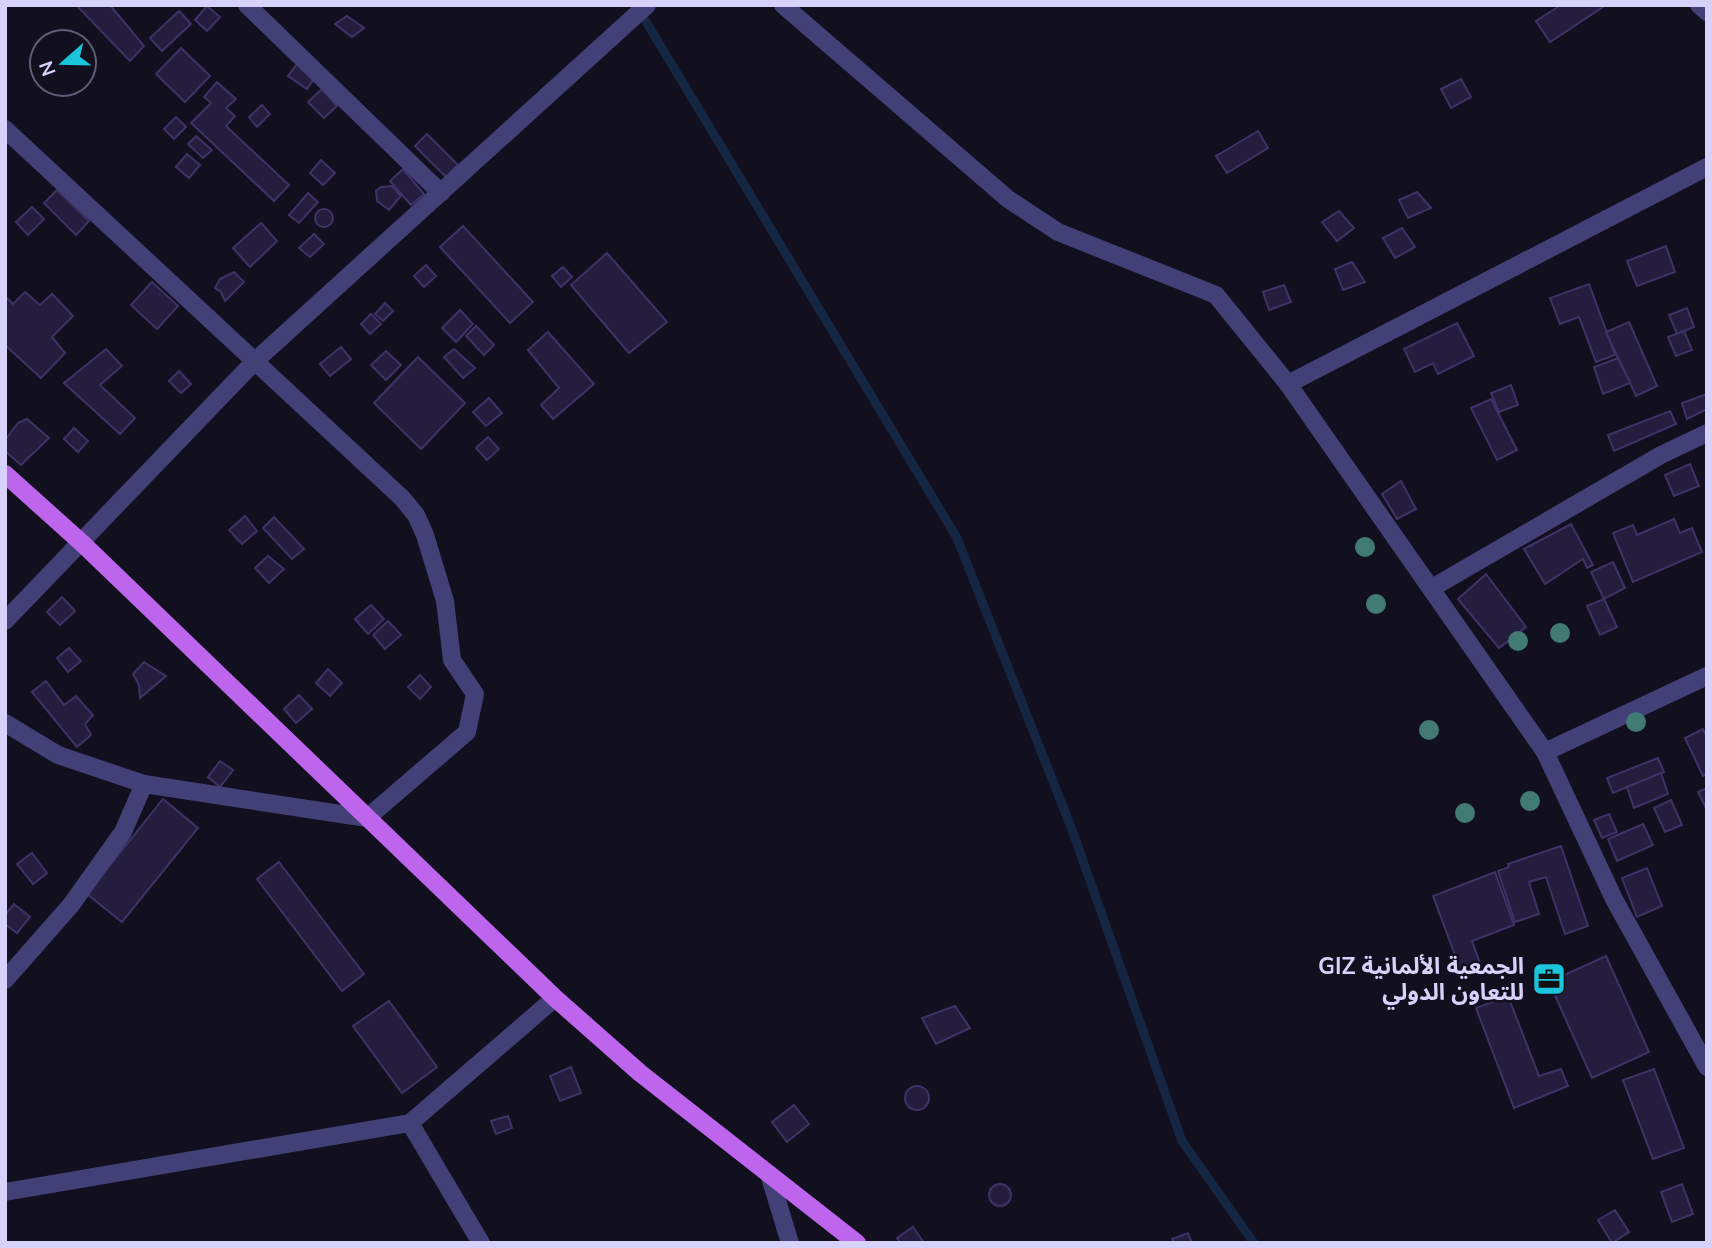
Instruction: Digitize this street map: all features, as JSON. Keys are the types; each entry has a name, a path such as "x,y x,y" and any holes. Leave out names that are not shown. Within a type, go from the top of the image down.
{"main road":[{"path":"5,474 83,544 555,998 640,1073 857,1243"}],"street":[{"path":"247,5 442,193"},
{"path":"5,621 83,544 255,361 647,5"},
{"path":"783,5 1008,200 1058,232 1216,295 1288,384 1545,752 1615,901 1707,1066"},
{"path":"1699,5 1707,12"},
{"path":"5,129 402,498 416,515 445,601 452,660 475,694 467,732 367,818 144,784 58,755 5,723"},
{"path":"1288,384 1707,167"},
{"path":"1432,588 1661,454 1707,433"},
{"path":"1545,752 1707,676"},
{"path":"5,980 71,905 116,842 144,784"},
{"path":"5,1192 410,1124 555,998"},
{"path":"410,1124 481,1243"},
{"path":"769,1174 790,1243"}],"building":[{"path":"110,5 144,46 130,61 78,7"},
{"path":"1561,5 1606,5 1550,42 1536,21"},
{"path":"207,6 220,17 207,31 195,20"},
{"path":"179,11 191,24 162,51 150,38"},
{"path":"347,16 364,28 352,37 335,24"},
{"path":"181,48 210,76 185,102 156,74"},
{"path":"299,61 317,74 307,89 288,76"},
{"path":"1461,79 1471,97 1451,108 1441,89"},
{"path":"217,82 236,99 226,108 235,116 226,126 289,185 274,201 191,123 211,103 204,97"},
{"path":"322,89 337,106 324,118 308,102"},
{"path":"262,105 270,114 257,127 249,117"},
{"path":"176,117 186,127 174,139 164,129"},
{"path":"1258,131 1268,148 1227,173 1216,156"},
{"path":"427,134 458,165 446,177 415,146"},
{"path":"196,136 212,150 203,158 188,144"},
{"path":"187,154 200,165 189,178 176,167"},
{"path":"321,160 335,173 323,185 310,173"},
{"path":"403,169 424,194 411,205 390,181"},
{"path":"392,186 401,196 389,210 377,201 376,191 381,187"},
{"path":"57,190 89,221 76,235 44,203"},
{"path":"1417,192 1431,208 1408,218 1399,200"},
{"path":"308,193 318,202 299,223 289,215"},
{"path":"32,207 44,219 28,235 16,222"},
{"path":"324,209 330,212 333,218 330,224 324,227 318,224 315,218 318,212"},
{"path":"1339,211 1354,228 1337,241 1322,222"},
{"path":"261,223 277,241 250,267 233,248"},
{"path":"463,226 533,302 510,323 440,247"},
{"path":"1402,228 1415,247 1395,258 1383,238"},
{"path":"314,234 324,244 310,257 299,248"},
{"path":"1666,246 1675,272 1637,286 1627,261"},
{"path":"607,253 667,322 629,353 571,285"},
{"path":"1352,262 1365,282 1343,290 1335,269"},
{"path":"426,265 436,276 424,287 414,276"},
{"path":"563,267 572,277 561,287 552,276"},
{"path":"234,272 244,282 225,301 221,292 215,288 220,279"},
{"path":"152,282 178,306 157,329 131,305"},
{"path":"1589,284 1615,355 1596,362 1579,317 1560,324 1550,298"},
{"path":"1284,285 1291,302 1269,310 1263,292"},
{"path":"25,292 40,305 52,294 73,316 52,337 65,353 41,378 5,345 5,296 13,304"},
{"path":"385,303 393,311 383,321 375,314"},
{"path":"1687,308 1694,327 1677,334 1669,315"},
{"path":"460,310 473,324 456,342 442,328"},
{"path":"371,314 381,324 370,334 361,324"},
{"path":"1629,322 1657,386 1636,396 1606,332"},
{"path":"1457,323 1474,356 1438,374 1433,363 1415,372 1404,349"},
{"path":"476,326 494,345 484,355 466,336"},
{"path":"1684,331 1692,350 1676,356 1668,337"},
{"path":"548,332 594,384 553,419 541,405 559,388 528,350"},
{"path":"341,347 351,359 330,376 320,364"},
{"path":"106,349 122,366 100,385 135,418 120,434 64,383"},
{"path":"454,349 475,368 463,378 444,357"},
{"path":"386,351 401,365 386,380 371,365"},
{"path":"418,357 465,403 421,449 374,403"},
{"path":"1618,358 1630,383 1603,394 1594,367"},
{"path":"179,371 191,384 181,393 169,381"},
{"path":"1511,385 1518,405 1499,412 1491,393"},
{"path":"1707,394 1707,409 1687,419 1682,403"},
{"path":"489,398 502,413 486,426 473,412"},
{"path":"1491,399 1517,450 1497,460 1471,408"},
{"path":"1670,411 1676,424 1614,451 1608,435"},
{"path":"27,419 49,438 21,465 5,451 5,440 18,423"},
{"path":"74,428 88,441 78,452 64,439"},
{"path":"488,437 499,449 487,460 476,448"},
{"path":"1690,464 1699,486 1674,496 1665,475"},
{"path":"1401,481 1416,509 1397,519 1382,494"},
{"path":"245,516 257,531 242,544 229,530"},
{"path":"274,517 304,549 292,559 263,528"},
{"path":"1674,519 1680,533 1692,528 1702,552 1633,582 1613,533 1633,525 1637,535"},
{"path":"1571,524 1593,565 1587,568 1583,559 1545,584 1524,549"},
{"path":"268,556 284,569 269,583 255,568"},
{"path":"1613,562 1625,588 1604,599 1591,572"},
{"path":"1486,574 1526,627 1499,648 1458,599"},
{"path":"62,597 75,611 60,625 47,612"},
{"path":"1604,599 1617,627 1600,635 1587,606"},
{"path":"371,605 384,619 368,634 355,619"},
{"path":"388,621 401,635 385,649 373,635"},
{"path":"69,648 81,661 68,672 57,658"},
{"path":"144,662 166,676 140,698 139,685 133,674"},
{"path":"328,669 342,683 330,696 316,683"},
{"path":"420,675 431,687 420,699 408,687"},
{"path":"46,681 64,705 76,696 93,715 85,724 91,735 77,747 32,692"},
{"path":"299,695 312,709 296,723 284,709"},
{"path":"1703,729 1707,737 1707,774 1703,776 1685,738"},
{"path":"1658,758 1664,772 1613,793 1607,778"},
{"path":"220,761 233,770 220,787 208,777"},
{"path":"1661,773 1668,794 1634,808 1627,787"},
{"path":"1707,788 1707,810 1698,792"},
{"path":"163,799 198,828 122,922 87,894"},
{"path":"1671,800 1682,825 1665,832 1654,808"},
{"path":"1609,814 1617,832 1602,838 1594,820"},
{"path":"1643,824 1653,845 1617,861 1608,839"},
{"path":"1561,846 1588,926 1565,934 1546,877 1529,882 1539,914 1515,922 1498,871 1509,867 1508,864"},
{"path":"32,853 47,873 33,884 17,864"},
{"path":"279,862 364,974 342,991 257,879"},
{"path":"1647,868 1662,906 1637,917 1622,878"},
{"path":"1495,872 1514,925 1472,941 1480,963 1461,971 1433,896"},
{"path":"14,904 30,917 17,933 5,924 5,915"},
{"path":"1606,956 1649,1052 1592,1078 1549,982"},
{"path":"1508,996 1539,1076 1561,1069 1568,1086 1514,1108 1476,1008"},
{"path":"389,1001 437,1067 402,1093 353,1026"},
{"path":"955,1006 970,1028 936,1044 922,1018"},
{"path":"571,1067 581,1093 560,1101 550,1076"},
{"path":"1654,1069 1684,1148 1653,1159 1623,1080"},
{"path":"917,1086 926,1089 929,1098 926,1107 917,1110 908,1107 905,1098 908,1089"},
{"path":"794,1105 809,1124 787,1142 772,1122"},
{"path":"508,1116 512,1128 496,1134 491,1121"},
{"path":"1000,1184 1008,1187 1011,1195 1008,1203 1000,1206 992,1203 989,1195 992,1187"},
{"path":"1682,1184 1693,1214 1672,1222 1661,1192"},
{"path":"1615,1210 1629,1232 1612,1243 1598,1220"},
{"path":"913,1227 924,1243 900,1243 897,1238"},
{"path":"1188,1233 1192,1243 1174,1243 1172,1239"}],"waterway":[{"path":"639,10 957,538 1071,827 1182,1141 1254,1243"}],"place":[{"name":"GIZ الجمعية الألمانية للتعاون الدولي","path":"1549,979"}]}
